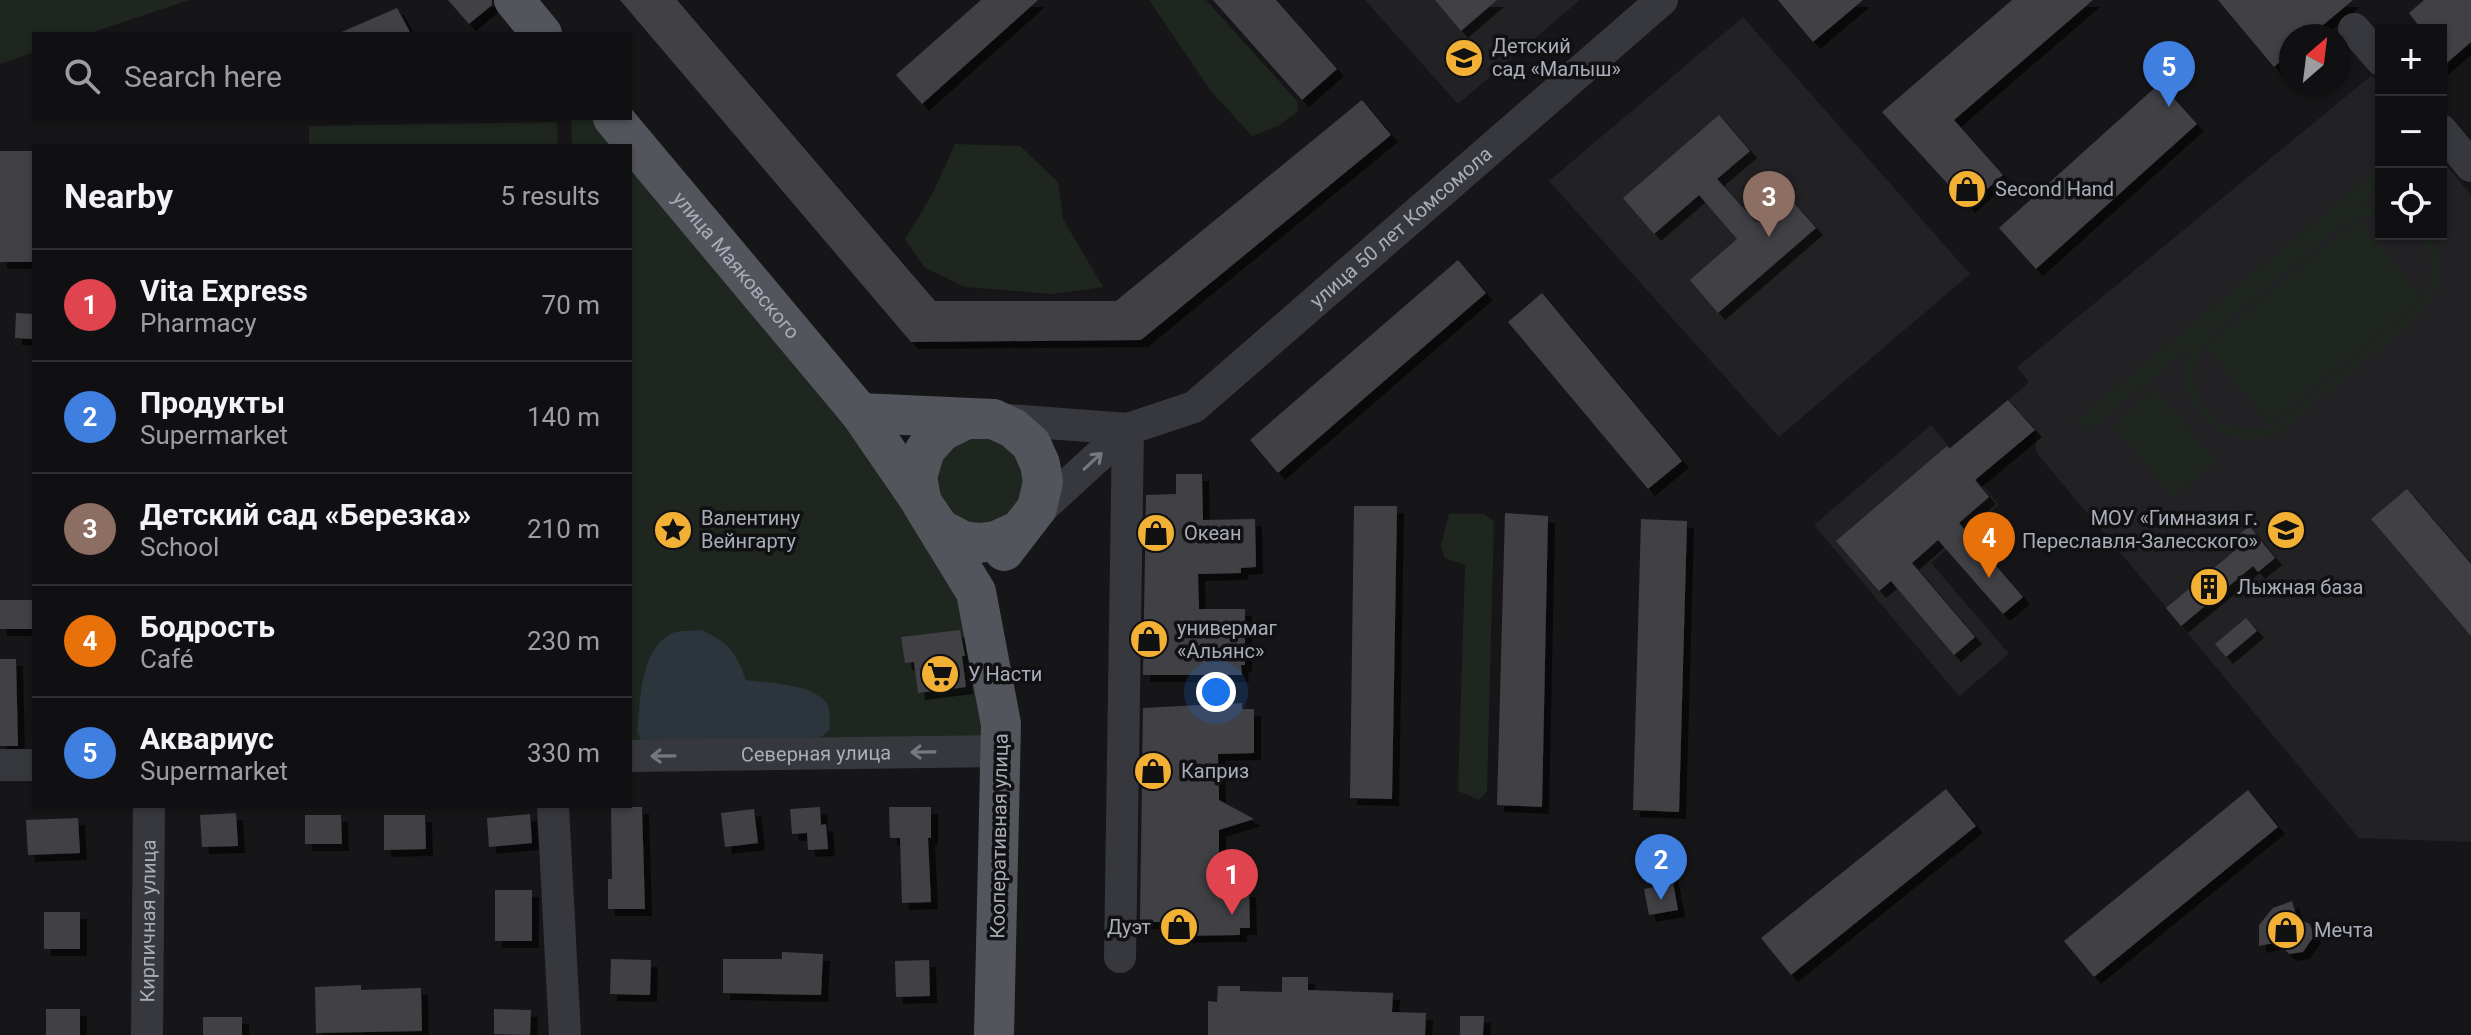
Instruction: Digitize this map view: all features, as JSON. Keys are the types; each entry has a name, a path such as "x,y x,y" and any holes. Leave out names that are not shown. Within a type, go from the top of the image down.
{"main road":[{"path":"514,0 540,32"},
{"name":"улица Маяковского","path":"615,120 860,413 922,504"},
{"path":"860,413 993,419 1013,428 1031,444 1040,464 1043,482 1037,508 976,592 922,504 917,477 925,450 942,431 966,419 993,419"},
{"path":"922,504 940,529 963,541 996,541 1018,531"},
{"name":"Кооперативная улица","path":"976,592 1001,724 994,1035"}],"street":[{"name":"улица 50 лет Комсомола","path":"1128,429 1194,407 1662,0"},
{"path":"2354,29 2375,53"},
{"path":"993,419 1128,429"},
{"path":"1018,531 1128,429"},
{"path":"1120,957 1128,429"},
{"name":"Северная улица","path":"632,756 1001,751"},
{"path":"0,765 32,765"},
{"name":"Кирпичная улица","path":"147,1035 149,808"},
{"path":"553,808 565,1035"}],"shaded area":[{"path":"0,0 189,0 93,32 32,32 32,53 0,64"},
{"path":"1149,0 1206,0 1297,101 1298,111 1278,126 1252,136 1211,91"},
{"name":"Детский сад «Малыш»","path":"1365,0 1580,0 1458,104"},
{"path":"1743,17 1970,274 1779,437 1549,181"},
{"name":"МОУ «Гимназия г. Переславля-Залесского»","path":"2372,75 2375,79 2375,240 2447,240 2447,166 2471,195 2471,842 2359,838 2036,452 2035,430 2009,400 2029,382 2017,367 2346,96 2351,96 2351,92"},
{"path":"571,120 603,120 623,144 572,144"},
{"path":"557,122 558,144 309,144 309,126"},
{"path":"955,144 1020,146 1058,182 1063,219 1103,287 1052,294 965,287 924,267 905,239 933,193"},
{"path":"632,154 853,418 968,596 992,743 632,749"},
{"path":"2375,172 2375,194 2360,206 2375,205 2375,214 2365,215 2341,226 2214,332 2200,353 2195,374 2197,393 2207,410 2221,422 2240,429 2262,428 2285,418 2421,302 2432,268 2424,240 2433,240 2440,268 2437,289 2418,318 2277,432 2266,437 2236,437 2212,427 2202,418 2194,408 2186,383 2191,347 2088,432 2077,420"},
{"path":"2358,219 2422,297 2270,424 2205,346"},
{"path":"2156,389 2216,461 2173,497 2113,425"},
{"path":"967,423 1030,452 1015,527 941,524 929,451"},
{"path":"1931,425 1999,505 1931,563 2009,654 1959,696 1814,525"},
{"path":"1449,514 1484,514 1494,521 1487,791 1479,800 1458,791 1465,565 1445,558 1441,546"},
{"path":"701,630 730,649 746,680 802,688 821,697 828,707 830,730 821,737 804,738 641,741 637,732 641,692 652,653 670,634"}],"building":[{"path":"448,0 492,0 492,5 469,24"},
{"path":"620,0 677,0 935,301 1116,301 1362,100 1391,135 1141,340 911,342"},
{"path":"981,0 1038,0 922,104 896,75"},
{"path":"1213,0 1276,0 1337,69 1302,100"},
{"path":"1435,0 1497,0 1461,31"},
{"path":"1778,0 1863,0 1813,42"},
{"path":"2012,0 2093,0 1954,120 2003,175 1968,206 1882,112"},
{"path":"2218,0 2353,0 2324,24 2279,24 2279,63 2274,67"},
{"path":"2424,0 2471,0 2471,42 2447,63 2447,24 2417,24 2409,13"},
{"path":"397,8 410,32 342,32"},
{"path":"2160,83 2197,124 2036,269 1999,228"},
{"path":"1719,115 1750,151 1717,179 1756,222 1787,195 1816,228 1718,313 1690,280 1737,239 1699,195 1654,234 1623,198"},
{"path":"0,151 32,151 32,262 0,262"},
{"path":"1458,260 1486,293 1278,473 1250,440"},
{"path":"1542,293 1682,461 1648,489 1508,322"},
{"path":"16,313 32,314 32,339 15,338"},
{"path":"2008,400 2035,430 1975,480 1989,497 1959,523 2023,597 2003,614 1938,540 1912,563 1975,637 1954,655 1891,581 1879,591 1836,541 1947,446 1949,449"},
{"path":"1176,474 1202,474 1203,520 1255,519 1256,567 1241,568 1241,573 1198,574 1199,609 1245,609 1245,665 1241,665 1242,675 1143,675 1146,495 1176,494"},
{"path":"2407,489 2471,564 2471,636 2371,519"},
{"path":"1354,506 1397,506 1392,799 1350,798"},
{"path":"1505,513 1548,516 1542,807 1497,805"},
{"path":"1641,519 1687,521 1679,812 1633,810"},
{"name":"Лыжная база","path":"2249,526 2275,558 2258,572 2253,566 2181,626 2166,608 2238,548 2232,541"},
{"path":"0,600 32,600 32,629 0,629"},
{"path":"2246,618 2257,631 2226,657 2215,644"},
{"path":"960,630 966,687 918,693 914,662 905,663 901,637"},
{"path":"0,659 16,659 18,746 0,746"},
{"path":"1242,703 1242,709 1254,709 1254,753 1218,754 1219,800 1254,819 1219,830 1219,881 1239,881 1239,890 1249,890 1250,928 1240,928 1240,935 1170,936 1170,930 1160,930 1160,922 1140,922 1143,708"},
{"path":"1946,789 1976,826 1791,975 1761,938"},
{"path":"2248,790 2278,827 2094,977 2064,941"},
{"path":"642,807 645,909 608,909 608,879 612,879 611,808"},
{"path":"820,807 821,825 826,824 828,849 808,850 807,833 792,834 790,809"},
{"path":"889,807 931,807 931,838 928,838 931,902 902,903 900,838 890,838"},
{"path":"754,809 758,843 725,847 721,813"},
{"path":"236,813 238,846 202,847 200,815"},
{"path":"530,814 532,843 489,847 487,818"},
{"path":"305,815 341,815 342,844 305,844"},
{"path":"384,815 425,815 426,849 384,850"},
{"path":"78,818 80,853 28,855 26,820"},
{"path":"1670,866 1678,910 1649,915 1644,889 1654,887 1651,869"},
{"path":"495,890 532,890 532,941 495,941"},
{"name":"Мечта","path":"2292,901 2297,918 2310,924 2314,936 2303,952 2289,954 2278,942 2259,946 2259,925 2273,908"},
{"path":"44,912 80,912 80,949 44,949"},
{"path":"782,952 823,954 821,995 723,993 723,959 782,959"},
{"path":"611,959 651,960 650,995 610,994"},
{"path":"929,960 930,996 896,997 895,961"},
{"path":"1282,977 1308,977 1308,990 1393,993 1392,1012 1426,1013 1425,1035 1208,1035 1208,1001 1217,1002 1218,986 1240,986 1240,991 1282,992"},
{"path":"361,985 361,990 421,988 422,1031 316,1033 315,987"},
{"path":"46,1009 80,1009 80,1035 46,1035"},
{"path":"494,1009 531,1010 530,1035 494,1034"},
{"path":"1460,1016 1484,1016 1483,1035 1460,1035"},
{"path":"203,1017 242,1017 242,1035 203,1035"}],"place":[{"name":"Детский сад «Малыш»","path":"1464,58"},
{"name":"Аквариус","path":"2169,107"},
{"name":"Second Hand","path":"1967,189"},
{"name":"Детский сад «Березка»","path":"1769,237"},
{"name":"Валентину Вейнгарту","path":"673,530"},
{"name":"МОУ «Гимназия г. Переславля-Залесского»","path":"2286,530"},
{"name":"Океан","path":"1156,533"},
{"name":"Бодрость","path":"1989,578"},
{"name":"Лыжная база","path":"2209,587"},
{"name":"универмаг «Альянс»","path":"1149,639"},
{"name":"У Насти","path":"940,674"},
{"name":"Каприз","path":"1153,771"},
{"name":"Продукты","path":"1661,900"},
{"name":"Vita Express","path":"1232,915"},
{"name":"Дуэт","path":"1179,927"},
{"name":"Мечта","path":"2286,930"}]}
